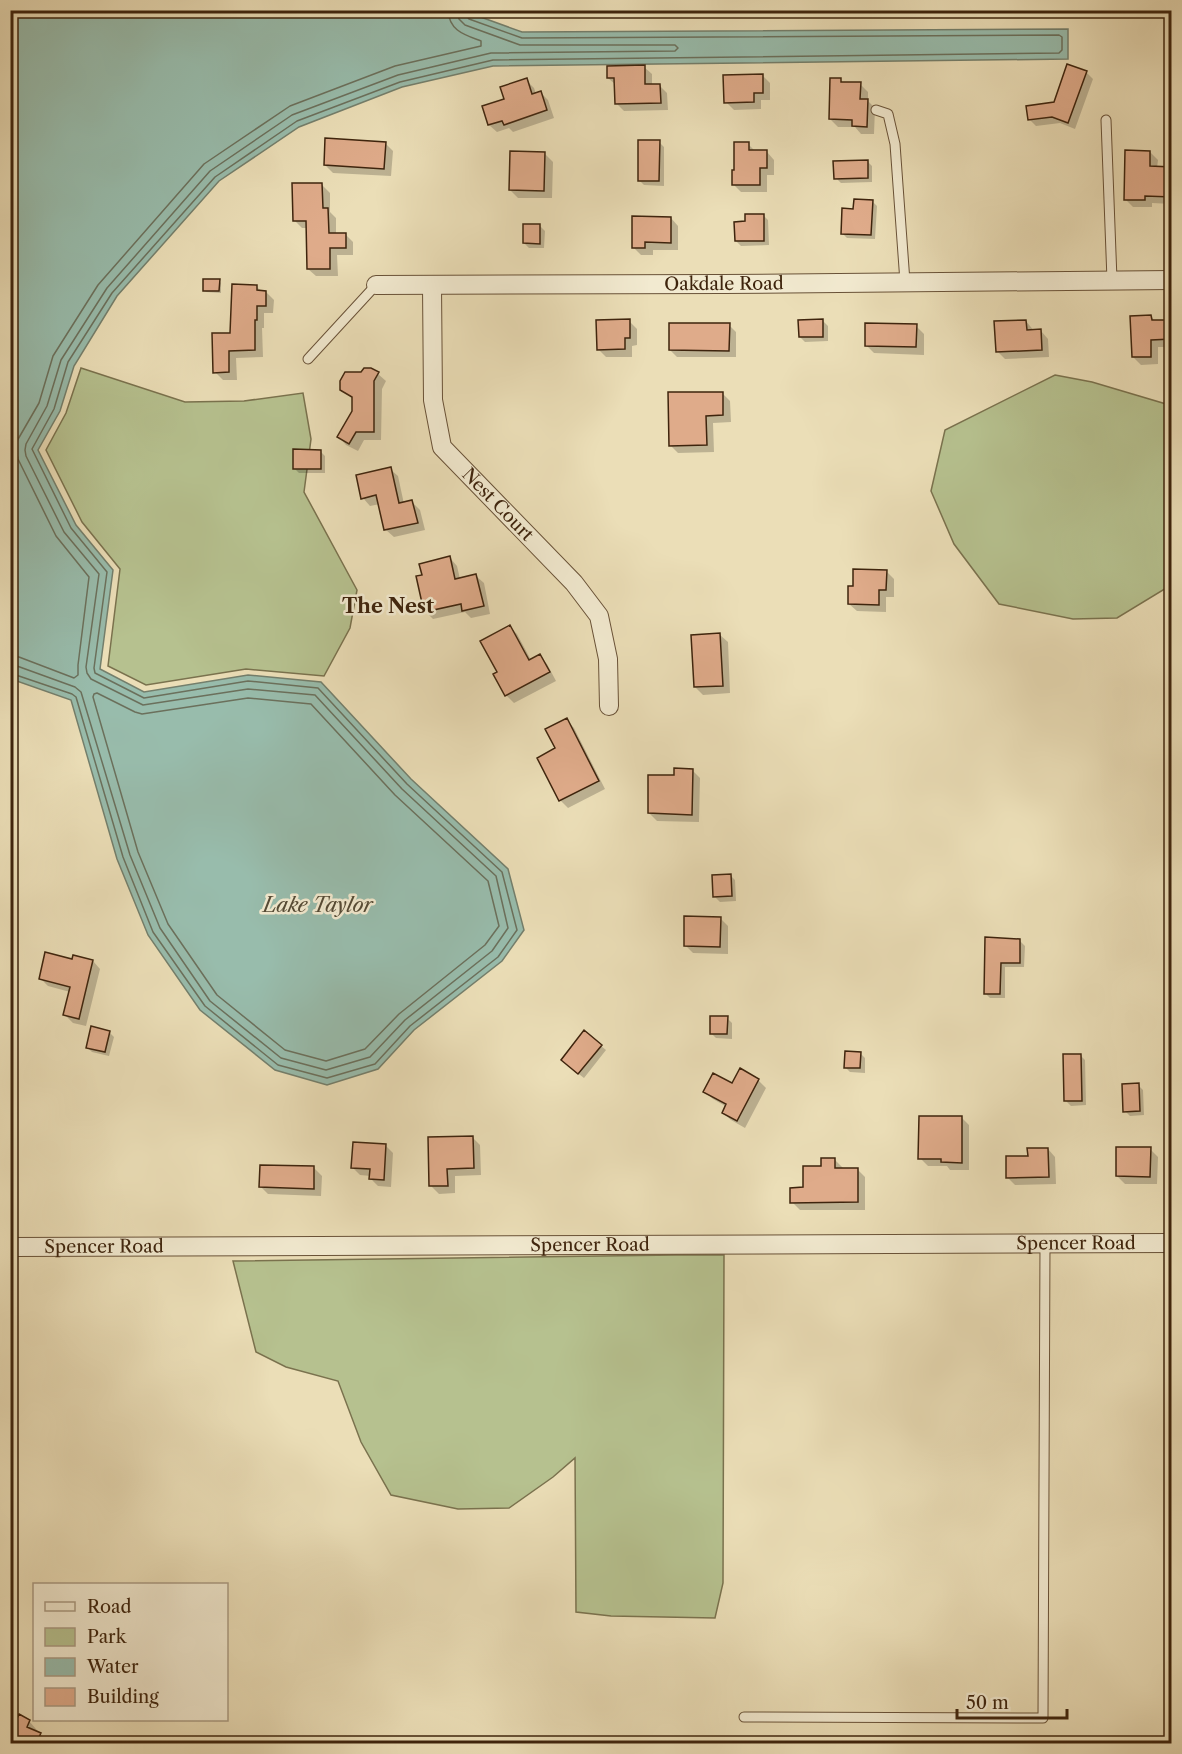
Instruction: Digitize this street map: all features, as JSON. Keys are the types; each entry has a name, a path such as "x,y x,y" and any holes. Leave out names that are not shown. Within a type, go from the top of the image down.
{"street":[{"name":"Oakdale Road","path":"376,285 1172,280"},
{"name":"Nest Court","path":"432,286 433,400 442,447 574,583 599,616 608,659 609,706"},
{"name":"Spencer Road","path":"10,1246 1172,1243"}],"lane":[{"path":"876,110 888,114 895,144 904,282"},
{"path":"1106,120 1112,280"},
{"name":"Oakdale Road","path":"308,359 376,285"},
{"path":"744,1717 1043,1718 1045,1244"}],"green space":[{"path":"81,368 185,402 244,401 303,393 311,439 304,492 357,590 350,628 324,676 246,669 146,685 108,666 120,569 82,522 46,450 66,413"},
{"path":"1055,375 1092,382 1166,404 1171,408 1171,579 1168,587 1117,618 1073,619 999,604 954,544 931,491 945,430"},
{"path":"724,1255 723,1583 715,1618 611,1616 576,1612 575,1458 553,1477 509,1508 458,1509 391,1495 361,1442 338,1381 286,1367 256,1352 233,1261"}],"water":[{"name":"Lake Taylor","path":"11,11 464,11 522,32 1068,29 1068,59 493,66 402,87 299,127 219,181 117,296 74,366 60,411 38,450 76,525 113,570 100,669 144,692 248,675 321,682 411,779 508,869 524,930 502,961 414,1030 378,1069 327,1085 275,1070 200,1010 148,935 117,859 71,700 11,679"}],"building":[{"path":"1067,64 1087,71 1068,123 1052,117 1028,120 1026,106 1054,102"},
{"path":"645,65 645,84 660,84 661,103 615,104 614,78 607,78 607,66"},
{"path":"763,74 763,93 754,93 754,102 724,103 723,75"},
{"path":"527,78 532,94 541,91 547,110 504,125 502,121 488,125 482,106 504,99 500,87"},
{"path":"830,78 841,78 841,82 861,82 860,99 868,99 867,127 852,126 852,120 829,119"},
{"path":"325,138 386,142 384,169 324,165"},
{"path":"638,140 660,140 659,181 638,181"},
{"path":"734,142 749,142 749,150 767,150 767,168 760,168 760,185 732,185"},
{"path":"1125,150 1150,151 1150,166 1172,167 1172,197 1145,196 1145,200 1124,200"},
{"path":"510,151 545,152 544,191 509,190"},
{"path":"868,160 868,178 834,179 833,161"},
{"path":"292,183 322,183 323,208 328,208 329,233 346,233 346,248 330,248 330,269 307,269 306,221 293,221"},
{"path":"854,199 873,200 871,235 841,234 842,208 853,209"},
{"path":"745,214 764,214 764,241 735,241 734,222 745,221"},
{"path":"632,216 671,217 671,243 645,242 645,248 632,248"},
{"path":"523,224 540,224 540,244 523,243"},
{"path":"203,279 220,279 219,291 203,291"},
{"path":"232,284 257,285 257,290 266,291 266,306 257,306 255,350 229,351 229,372 213,373 212,333 230,333"},
{"path":"1151,315 1152,320 1172,320 1172,339 1151,340 1151,357 1132,357 1130,316"},
{"path":"630,319 630,338 625,338 625,349 597,350 596,320"},
{"path":"823,319 823,337 799,337 798,320"},
{"path":"1026,320 1027,330 1041,329 1042,350 996,352 994,321"},
{"path":"669,323 730,323 729,351 669,350"},
{"path":"865,323 917,324 916,347 865,346"},
{"path":"364,368 371,368 379,372 374,381 374,432 356,432 349,444 337,437 352,411 352,397 340,390 340,381 345,372 361,372"},
{"path":"668,392 723,392 723,415 706,416 707,445 669,446"},
{"path":"293,449 321,450 321,469 293,469"},
{"path":"391,467 399,503 412,500 418,523 384,530 376,495 361,499 356,475"},
{"path":"450,556 455,579 476,574 484,606 462,611 461,604 424,612 416,576 422,575 419,564"},
{"path":"853,569 887,570 886,590 879,590 879,605 848,604 848,586 853,586"},
{"path":"510,625 529,660 540,654 550,672 505,696 493,674 497,672 480,641"},
{"path":"720,633 723,686 694,687 691,635"},
{"path":"567,718 599,781 559,801 537,758 555,748 545,729"},
{"path":"674,768 693,769 692,815 648,813 648,775 674,775"},
{"path":"731,874 732,896 713,897 712,875"},
{"path":"684,916 721,917 720,947 684,946"},
{"path":"985,937 1020,939 1020,963 1001,963 1000,994 984,994"},
{"path":"45,952 72,959 73,955 93,960 79,1019 63,1015 70,987 39,979"},
{"path":"710,1016 728,1016 727,1034 710,1034"},
{"path":"91,1026 110,1031 105,1052 86,1048"},
{"path":"584,1030 602,1045 578,1074 561,1060"},
{"path":"845,1051 861,1052 860,1068 844,1068"},
{"path":"1063,1054 1081,1054 1082,1101 1064,1101"},
{"path":"740,1068 759,1079 737,1121 722,1113 726,1104 703,1092 713,1073 732,1083"},
{"path":"1139,1083 1140,1111 1123,1112 1122,1084"},
{"path":"919,1116 962,1116 962,1163 941,1162 941,1159 918,1159"},
{"path":"473,1136 474,1168 447,1169 448,1186 429,1186 428,1137"},
{"path":"353,1142 386,1144 384,1180 369,1179 370,1169 351,1168"},
{"path":"1116,1147 1151,1147 1150,1177 1116,1176"},
{"path":"1027,1148 1048,1148 1049,1177 1006,1178 1006,1156 1028,1156"},
{"path":"821,1158 835,1158 835,1168 858,1168 858,1202 790,1203 790,1188 803,1187 803,1166 821,1166"},
{"path":"260,1165 314,1166 314,1189 259,1187"},
{"path":"19,1714 30,1720 27,1727 41,1733 36,1743 10,1743 10,1718 16,1721"}],"district":[{"name":"The Nest","path":"388,606"}]}
